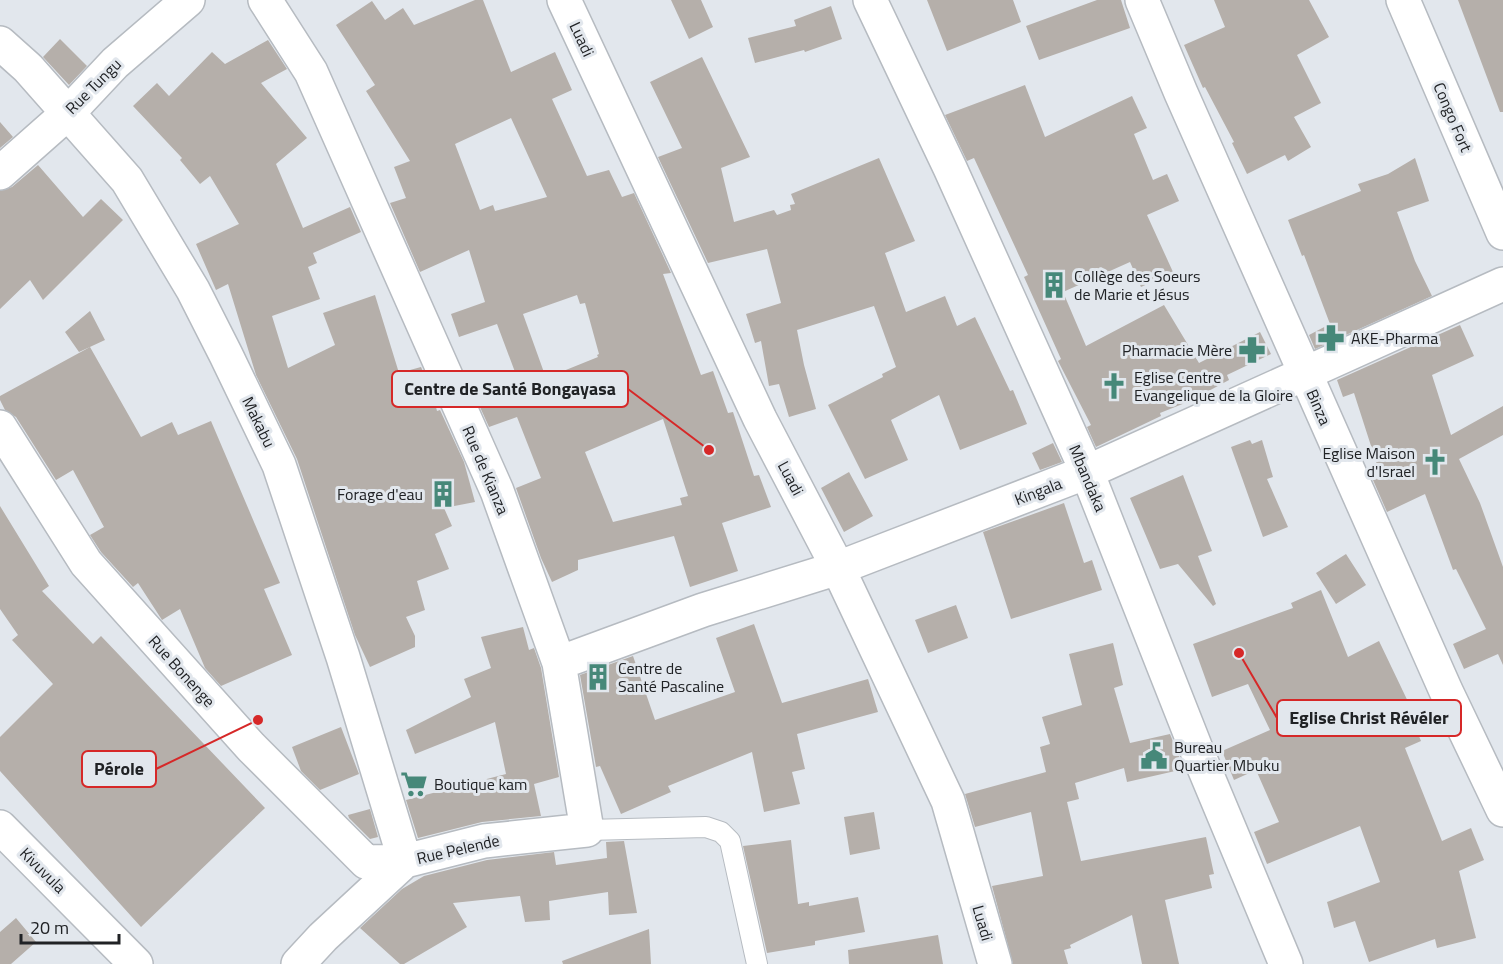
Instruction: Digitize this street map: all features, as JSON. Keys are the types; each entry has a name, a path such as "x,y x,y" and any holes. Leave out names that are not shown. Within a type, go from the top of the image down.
{"street":[{"name":"Rue Tungu","path":"0,173 69,112 115,63 188,0"},
{"name":"Rue de Kianza","path":"265,0 311,72 497,491 559,663 587,830"},
{"name":"Luadi","path":"564,0 760,419 838,568 948,801 995,964"},
{"name":"Mbandaka","path":"870,0 950,168 1087,472 1197,751 1286,964"},
{"name":"Binza","path":"1142,0 1185,104 1446,692 1503,810"},
{"name":"Congo Fort","path":"1403,0 1503,233"},
{"name":"Makabu","path":"0,43 28,68 69,112 127,180 193,290 226,355 279,465 343,657 405,861"},
{"name":"Kingala","path":"559,663 703,610 838,568 1087,472 1503,284"},
{"name":"Rue Bonenge","path":"0,427 87,562 251,747 366,862 405,861"},
{"name":"Kivuvula","path":"0,827 136,964"},
{"name":"Rue Pelende","path":"298,964 322,937 405,861 484,841 587,830"}],"lane":[{"path":"587,830 706,827 721,831 730,841 757,964"}],"building":[{"path":"475,0 483,0 511,72 555,52 572,90 552,99 587,176 609,170 622,197 634,193 671,273 663,274 701,375 713,371 728,413 733,412 754,476 759,475 771,507 722,523 738,571 690,587 674,536 578,560 578,570 552,582 516,488 541,478 517,417 489,427 475,396 518,380 497,324 459,337 451,314 485,302 469,250 420,272 390,203 406,198 394,167 410,161 366,91 375,85 336,25 372,1 385,20 403,8 414,25","holes":["511,118 547,197 495,211 493,205 480,210 455,144","577,295 580,304 585,303 598,357 546,378 523,314","663,419 688,496 680,498 682,505 613,522 585,452"]},
{"path":"671,0 701,0 713,27 689,39"},
{"path":"927,0 1013,0 1021,22 947,51"},
{"path":"1097,0 1121,0 1130,28 1039,60 1026,26"},
{"path":"1214,0 1309,0 1329,37 1297,55 1321,103 1294,117 1311,147 1288,161 1285,155 1247,174 1232,143 1234,142 1205,87 1203,88 1184,45 1225,27"},
{"path":"1458,0 1503,0 1503,112 1500,112"},
{"path":"831,6 842,39 805,52 804,50 755,63 748,38 796,26 794,20"},
{"path":"60,39 87,66 69,85 43,57"},
{"path":"268,40 287,69 261,83 307,138 276,164 303,228 350,207 361,232 313,253 317,263 308,267 320,299 272,316 288,368 335,345 323,313 375,295 399,373 421,367 432,391 437,411 440,410 464,462 475,502 444,508 452,526 435,534 449,569 417,581 425,610 406,617 415,636 415,647 370,667 355,635 297,459 256,375 228,284 216,290 196,244 239,224 210,176 200,184 180,160 182,158 133,106 157,83 169,96 212,52 225,64"},
{"path":"702,57 750,157 721,168 734,222 774,210 777,215 791,210 790,205 795,204 791,194 879,158 915,241 885,253 906,312 945,296 957,326 975,317 1010,391 1013,390 1027,424 960,450 939,395 891,420 908,460 865,479 828,405 883,377 882,374 896,367 874,306 797,330 816,409 789,417 779,384 769,386 761,341 755,343 746,314 781,303 767,249 708,263 658,157 682,148 650,82"},
{"path":"1025,85 1045,137 1132,96 1147,128 1134,134 1153,180 1167,174 1179,201 1147,215 1173,272 1141,287 1130,262 1063,292 1086,346 1164,305 1199,363 1260,332 1271,354 1227,375 1229,380 1190,401 1160,413 1161,416 1096,447 1087,427 1091,425 1058,361 1061,359 1024,277 1028,275 974,158 967,161 945,115"},
{"path":"0,122 13,137 0,148"},
{"path":"1415,158 1429,201 1397,212 1415,261 1432,296 1315,349 1309,335 1330,324 1288,220 1361,191 1358,184 1388,174"},
{"path":"38,165 83,217 101,199 123,220 43,300 30,280 0,309 0,191 12,187"},
{"path":"90,311 105,340 79,352 65,332"},
{"path":"1460,325 1474,356 1432,375 1451,435 1503,406 1503,435 1459,459 1480,503 1503,567 1503,665 1498,654 1464,669 1453,644 1486,629 1456,569 1453,570 1425,494 1387,512 1373,480 1381,477 1354,393 1343,397 1337,380"},
{"path":"90,347 141,437 172,422 178,435 211,421 280,583 264,589 292,655 221,686 205,668 180,609 162,620 138,583 133,587 101,552 90,535 104,527 73,470 56,480 16,417 5,410 0,396"},
{"path":"1250,440 1252,444 1262,440 1273,477 1267,479 1288,527 1263,537 1231,447"},
{"path":"1053,443 1062,462 1040,470 1032,453"},
{"path":"849,472 873,516 844,532 821,488"},
{"path":"1183,475 1212,551 1198,556 1216,604 1213,606 1178,564 1160,569 1130,498"},
{"path":"1064,503 1084,563 1092,560 1102,590 1011,619 983,532"},
{"path":"0,506 49,586 42,591 93,644 101,636 265,808 141,927 0,771 0,737 53,684 12,640 18,635 0,609"},
{"path":"1346,554 1366,585 1336,604 1316,573"},
{"path":"1321,590 1348,657 1379,641 1412,710 1409,712 1421,741 1405,748 1442,841 1471,828 1484,860 1459,871 1476,938 1437,948 1435,939 1369,962 1355,921 1334,928 1327,902 1380,882 1360,826 1267,864 1254,832 1279,822 1256,770 1234,780 1222,751 1270,730 1248,684 1212,697 1193,644 1293,608 1291,603"},
{"path":"956,605 968,638 928,653 915,620"},
{"path":"754,624 782,703 868,679 878,712 797,734 805,769 792,772 800,804 764,812 752,752 668,786 671,792 621,814 600,766 596,767 580,675 633,656 655,720 735,692 716,638"},
{"path":"523,627 529,650 534,648 541,668 559,777 534,784 541,816 482,822 418,838 406,800 506,774 495,722 415,754 406,730 471,697 464,679 491,668 481,637"},
{"path":"1113,643 1123,685 1114,688 1130,743 1170,734 1184,769 1127,782 1124,768 1075,783 1079,799 1067,802 1081,861 1206,837 1214,874 1209,875 1212,888 1165,900 1179,964 1142,964 1132,915 1070,945 1071,948 1064,950 1068,964 1013,964 992,886 1043,876 1031,812 975,827 965,794 1046,772 1040,747 1050,744 1042,717 1082,705 1069,654"},
{"path":"341,727 359,774 320,790 301,771 292,747"},
{"path":"370,809 378,837 370,839 348,815"},
{"path":"874,812 880,849 850,855 844,817"},
{"path":"791,840 798,904 809,902 809,906 858,897 865,932 815,941 815,945 767,953 743,846"},
{"path":"624,841 637,913 609,915 608,892 549,901 550,920 525,922 520,896 453,903 467,927 404,964 400,964 360,928 402,889 424,876 487,860 554,852 556,865 607,858 606,842"},
{"path":"16,918 36,942 11,964 0,964 0,932"},
{"path":"649,929 651,964 563,964 562,961"},
{"path":"938,935 943,964 849,964 848,950"}],"place":[{"name":"Collège des Soeurs de Marie et Jésus","path":"1054,285"},
{"name":"AKE-Pharma","path":"1331,338"},
{"name":"Pharmacie Mère","path":"1252,350"},
{"name":"Eglise Centre Evangelique de la Gloire","path":"1114,386"},
{"name":"Centre de Santé Bongayasa","path":"709,450"},
{"name":"Eglise Maison d'Israel","path":"1435,462"},
{"name":"Forage d'eau","path":"443,494"},
{"name":"Eglise Christ Révéler","path":"1239,653"},
{"name":"Centre de Santé Pascaline","path":"598,677"},
{"name":"Pérole","path":"258,720"},
{"name":"Bureau Quartier Mbuku","path":"1154,756"},
{"name":"Boutique kam","path":"414,784"}]}
